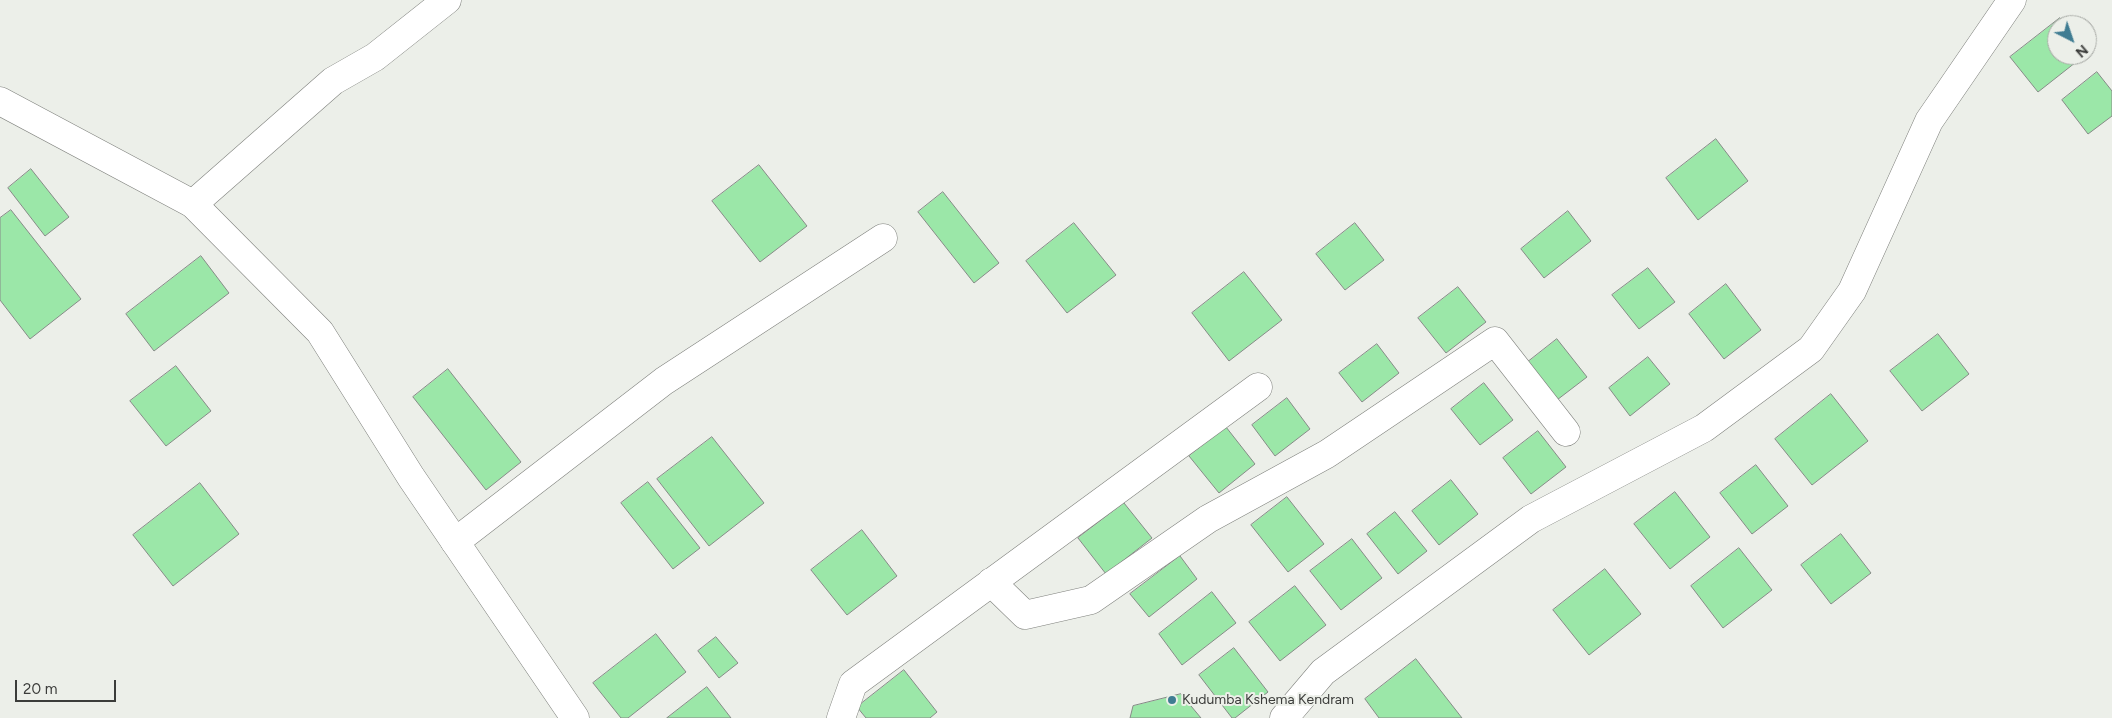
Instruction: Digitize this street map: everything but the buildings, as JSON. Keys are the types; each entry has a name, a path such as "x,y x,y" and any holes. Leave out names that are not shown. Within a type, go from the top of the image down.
{"street":[{"path":"193,204 333,82 375,57 447,0"},
{"path":"1284,718 1323,672 1531,519 1704,428 1812,349 1852,290 1929,121 2012,0"},
{"path":"0,102 193,204 320,332 411,477 575,718"},
{"path":"455,542 664,381 883,238"},
{"path":"991,582 1025,615 1091,600 1208,518 1327,454 1495,341 1566,432"},
{"path":"841,718 853,684 1258,387"}],"place":[{"name":"Kudumba Kshema Kendram","path":"1172,700"}]}
